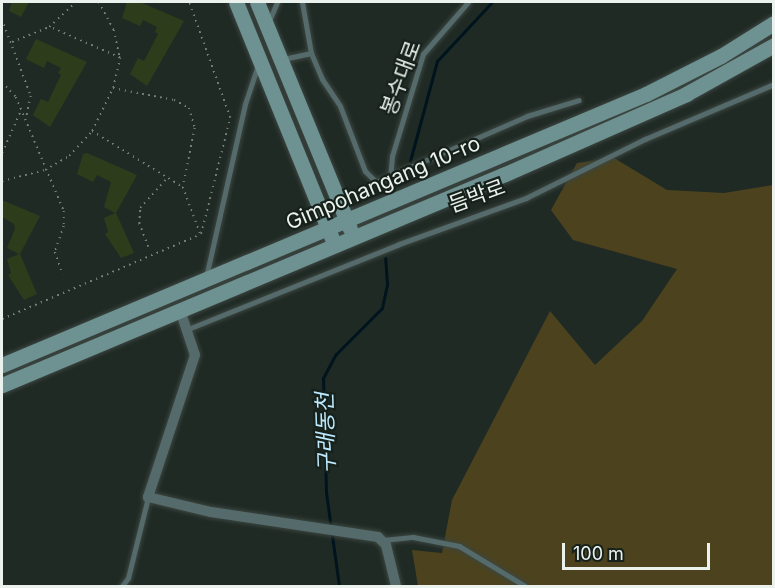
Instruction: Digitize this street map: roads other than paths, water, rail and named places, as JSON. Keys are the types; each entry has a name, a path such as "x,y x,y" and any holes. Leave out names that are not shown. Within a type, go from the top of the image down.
{"street":[{"path":"236,2 336,244"},
{"path":"257,2 353,237"},
{"name":"Gimpohangang 10-ro","path":"2,365 646,94 721,56 774,23"},
{"name":"Gimpohangang 10-ro","path":"2,385 686,94 774,45"},
{"path":"180,310 195,355 148,497 211,512 383,540 396,586"}],"lane":[{"path":"267,26 277,2"},
{"path":"302,2 311,53 340,106 369,178 376,182 390,179 527,116 579,100"},
{"name":"봉수대로","path":"390,179 392,156 423,54 468,2"},
{"path":"281,60 311,53"},
{"path":"205,280 245,104 260,61"},
{"name":"듬박로","path":"188,329 399,244 526,198 645,139 774,84"},
{"path":"122,586 128,578 148,497"},
{"path":"383,540 412,537 459,546 525,586"}],"waterway":[{"name":"구래동천","path":"410,161 437,61 492,2"},
{"name":"구래동천","path":"339,586 326,492 323,378 336,354 382,308 387,284 385,258"}]}
